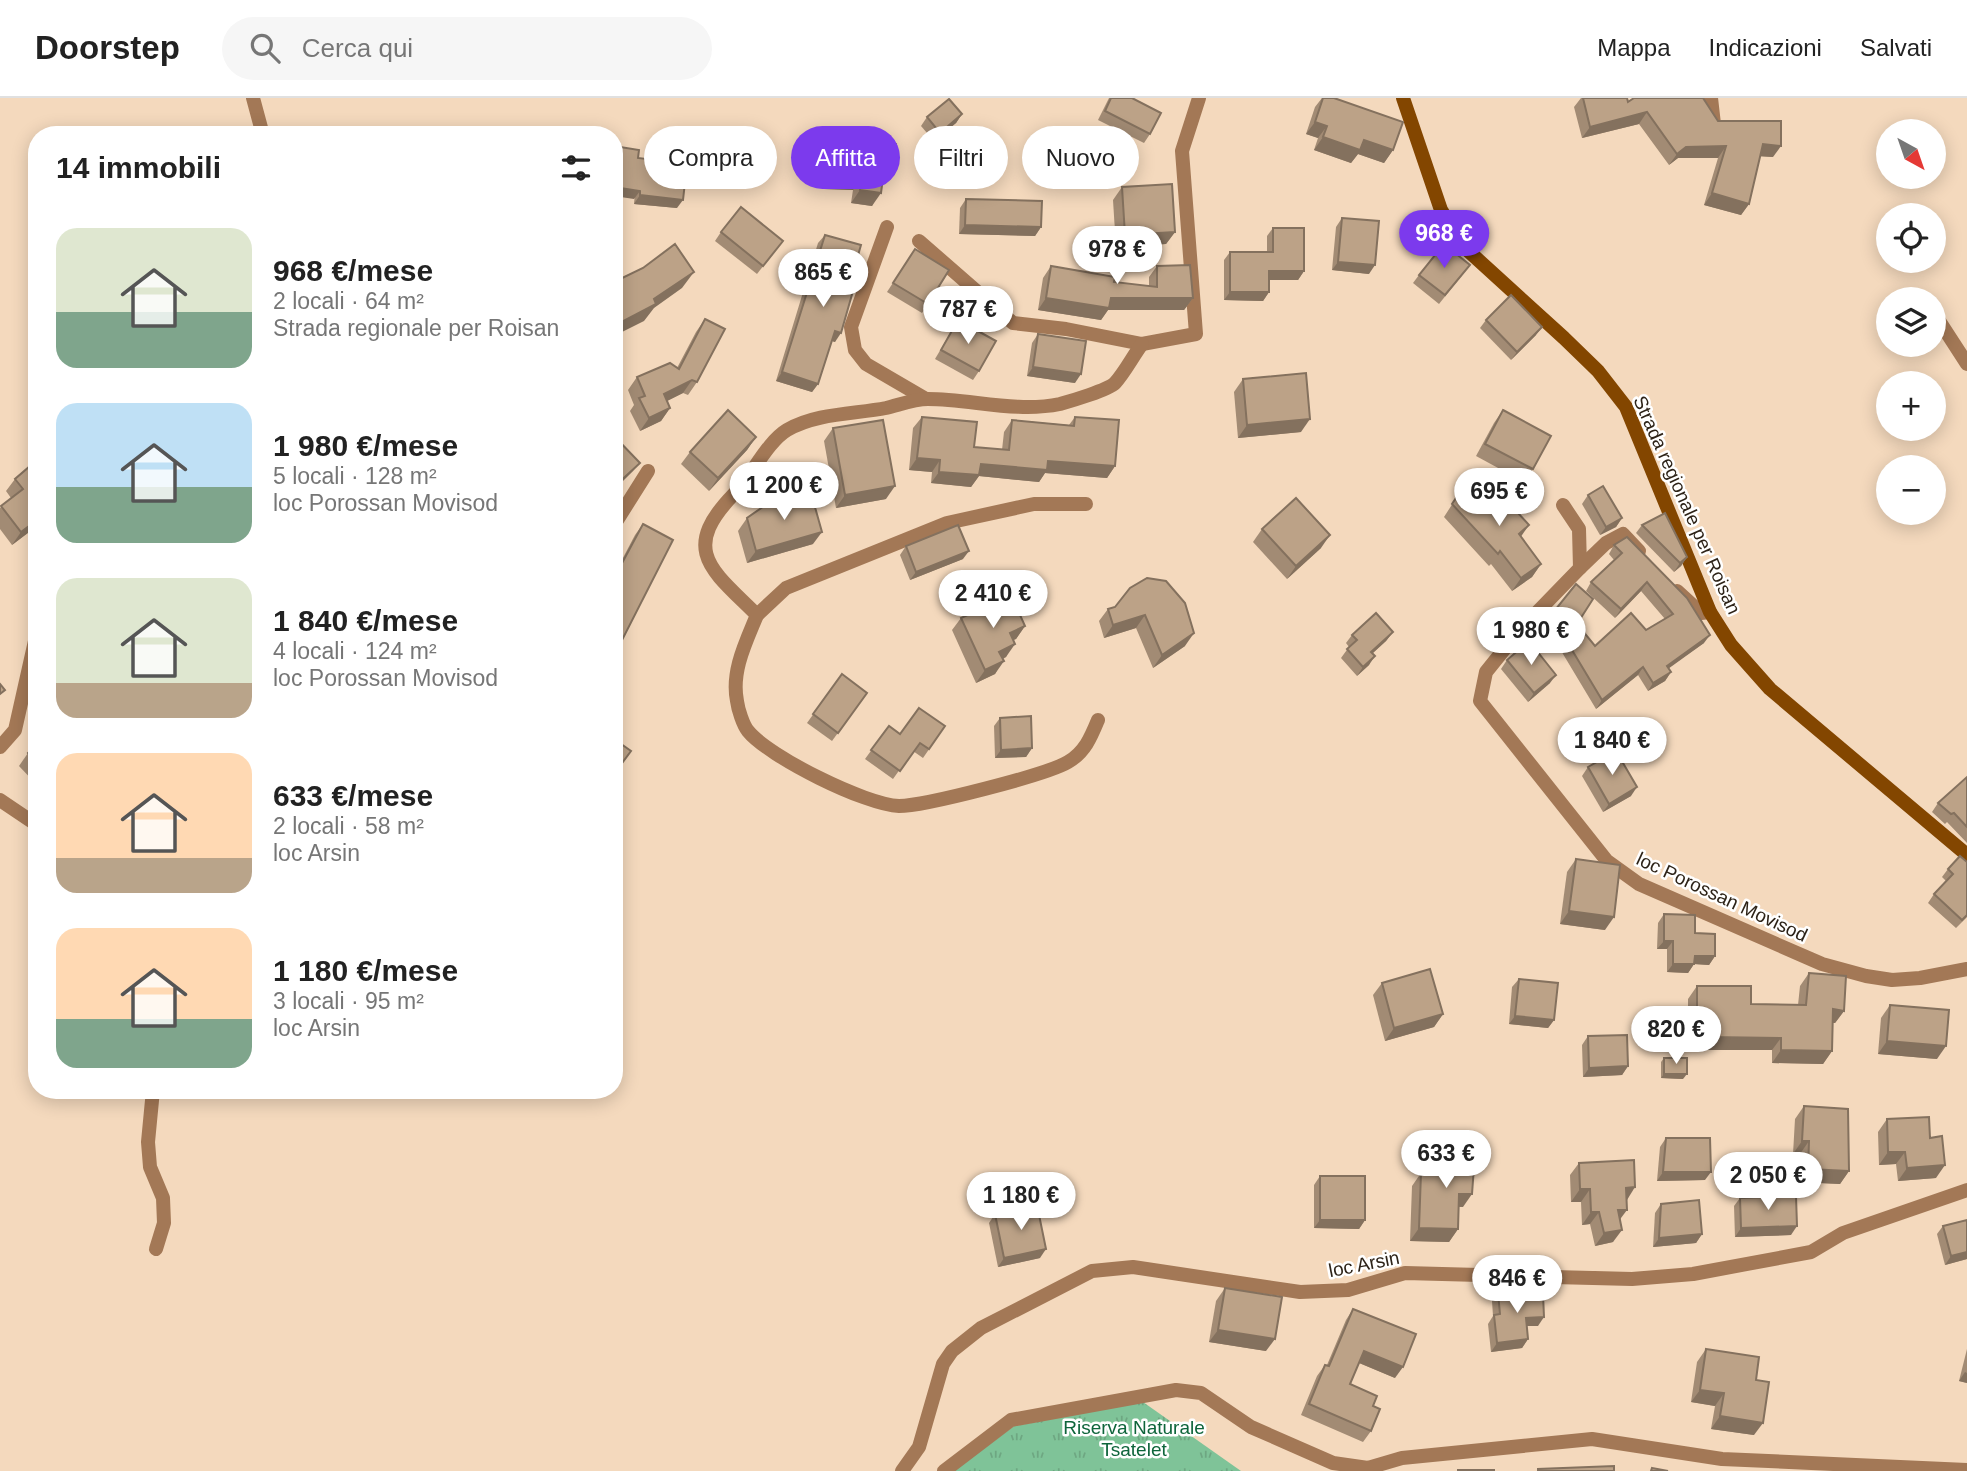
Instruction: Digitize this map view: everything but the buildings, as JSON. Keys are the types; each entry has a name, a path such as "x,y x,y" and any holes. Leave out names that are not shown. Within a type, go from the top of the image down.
{"main road":[{"name":"Strada regionale per Roisan","path":"1403,98 1441,210 1464,247 1573,346 1598,371 1626,407 1710,612 1731,645 1770,689 1967,855"}],"street":[{"path":"253,98 261,126"},
{"path":"919,241 1013,323 1066,329 1142,344 1196,334 1182,151 1199,98"},
{"path":"1711,98 1714,124"},
{"path":"887,227 851,327 855,350 866,364 926,399"},
{"path":"1946,332 1967,364"},
{"path":"757,615 717,573 704,549 706,530 720,508 751,477 768,449 786,430 815,420 926,399 986,406 1059,404 1113,385 1142,344"},
{"path":"623,511 648,471"},
{"path":"1086,504 1034,505 947,523 786,588 757,615 736,677 737,702 748,731 782,757 870,801 899,806 932,802 1068,762 1087,746 1098,720"},
{"path":"1563,505 1579,529 1580,568"},
{"name":"loc Porossan Movisod","path":"1649,562 1623,534 1606,544 1520,631 1486,672 1480,701 1607,862 1639,884 1822,964 1892,980 1967,969"},
{"path":"1667,581 1701,613 1710,612"},
{"path":"0,747 15,730 28,672"},
{"path":"0,800 28,819"},
{"path":"152,1099 148,1142 150,1167 163,1198 164,1223 156,1249"},
{"name":"loc Arsin","path":"902,1471 919,1447 943,1364 952,1351 981,1328 1092,1271 1133,1267 1300,1292 1348,1290 1405,1273 1632,1279 1693,1274 1765,1263 1811,1252 1843,1233 1967,1190"},
{"path":"944,1471 1011,1420 1176,1390 1201,1393 1251,1427 1333,1463 1368,1468 1402,1458 1592,1439 1722,1459 1967,1470"}],"green space":[{"name":"Riserva Naturale Tsatelet","path":"1143,1402 1241,1471 953,1471 1014,1426"}]}
